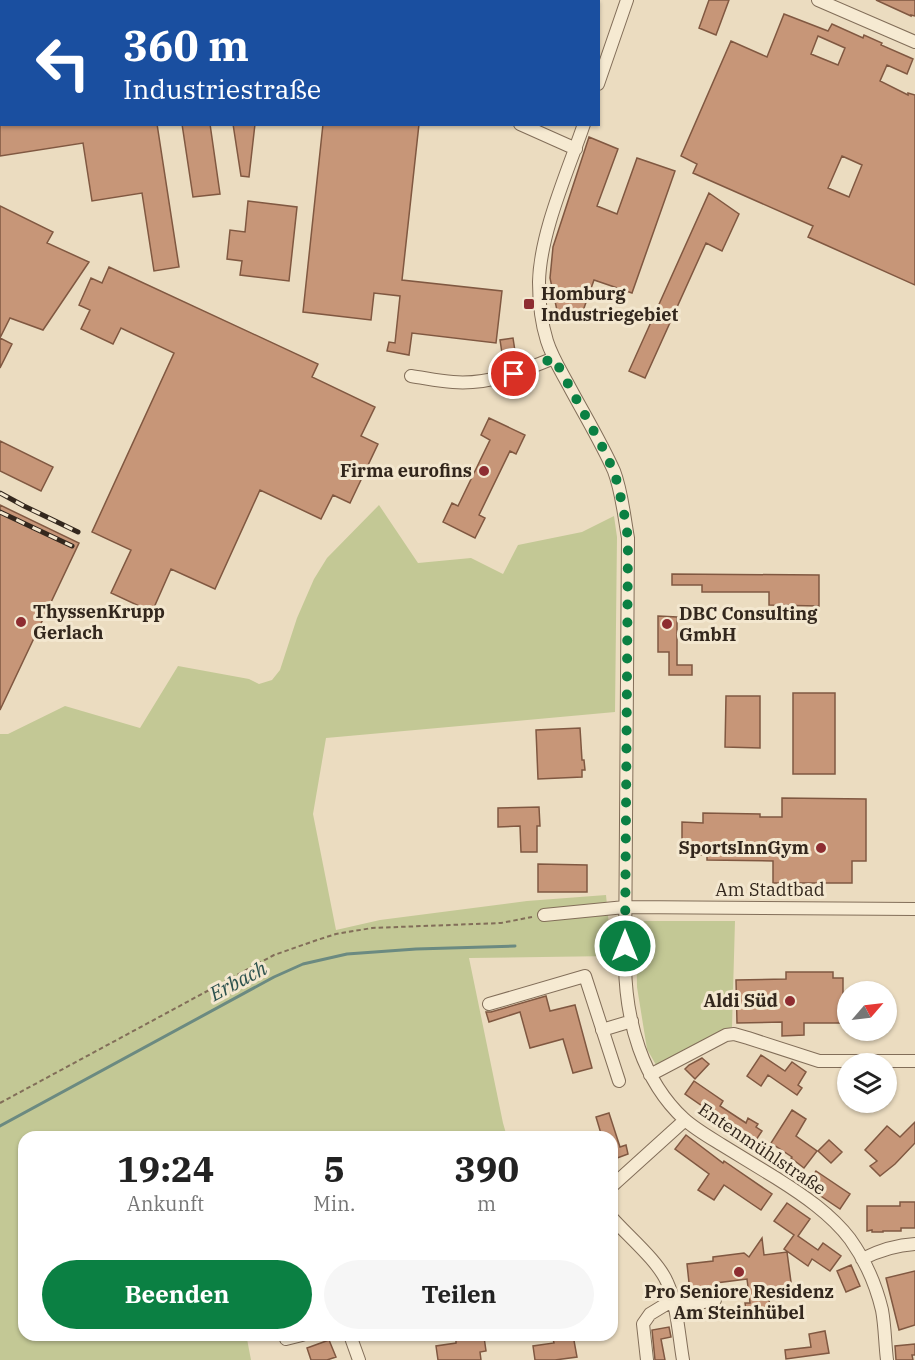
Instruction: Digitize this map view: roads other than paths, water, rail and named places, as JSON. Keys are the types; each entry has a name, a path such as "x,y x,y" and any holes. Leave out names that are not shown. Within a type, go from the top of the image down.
{"street":[{"path":"600,78 627,0"},
{"path":"818,0 915,42"},
{"path":"524,126 576,149"},
{"name":"Entenmühlstraße","path":"583,126 551,220 543,251 539,280 540,309 544,331 554,358 615,474 628,538 625,984 632,1021 641,1056 650,1075 660,1092 685,1120 786,1184 816,1206 840,1227 850,1240 873,1282 882,1311 887,1360"},
{"path":"411,376 455,382 489,380 514,374 554,358"},
{"name":"Am Stadtbad","path":"544,915 625,907 915,909"},
{"path":"489,1004 585,976 619,1081"},
{"path":"602,1030 632,1021"},
{"path":"650,1075 726,1035 734,1034 819,1061 915,1060"},
{"path":"618,1181 685,1120"},
{"path":"618,1224 658,1266 667,1282 683,1360"},
{"path":"862,1259 877,1251 915,1244"},
{"path":"647,1360 643,1324 650,1314 673,1303 715,1300"},
{"path":"352,1341 359,1360"}],"waterway":[{"name":"Erbach","path":"0,1126 274,977 303,964 347,954 515,946"}],"railway":[{"path":"0,493 78,532"},
{"path":"0,512 72,546"}],"place":[{"name":"Homburg Industriegebiet","path":"529,304"},
{"name":"Firma eurofins","path":"484,471"},
{"name":"ThyssenKrupp Gerlach","path":"21,622"},
{"name":"DBC Consulting GmbH","path":"667,624"},
{"name":"SportsInnGym","path":"821,848"},
{"name":"Aldi Süd","path":"790,1001"},
{"name":"Pro Seniore Residenz Am Steinhübel","path":"739,1272"}]}
